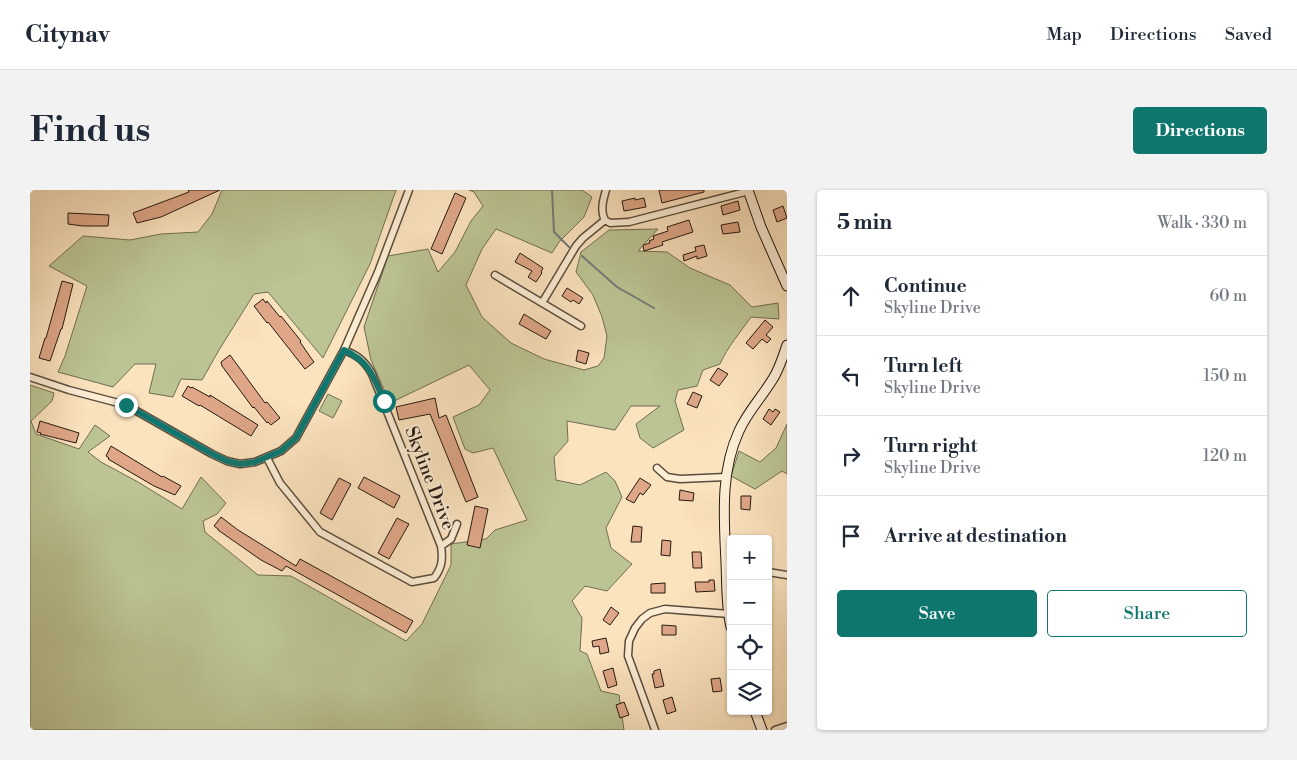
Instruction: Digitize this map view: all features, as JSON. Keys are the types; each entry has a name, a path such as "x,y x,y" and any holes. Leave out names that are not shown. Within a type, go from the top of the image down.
{"street":[{"path":"30,377 69,390 126,405 227,461 240,464 267,458 281,451 296,438 344,350 378,272 409,190"},
{"path":"606,190 602,205 602,215 605,220 617,224 749,191 761,227 787,286"},
{"path":"542,303 576,246 605,220"},
{"path":"495,275 581,326"},
{"path":"727,553 724,513 726,477 732,447 739,429 752,406 775,376 787,345"},
{"name":"Skyline Drive","path":"267,458 280,483 320,532 412,582 434,578 440,571 441,546 372,374 365,362 355,354 344,350"},
{"path":"657,468 666,477 726,477"},
{"name":"Skyline Drive","path":"441,546 451,539 456,524"},
{"path":"772,573 787,575"},
{"path":"655,730 628,656 629,641 635,628 642,619 665,609 727,614"},
{"path":"756,715 762,730"},
{"path":"775,730 787,726"}],"green space":[{"path":"222,190 396,190 370,264 323,358 268,292 254,294 202,380 181,379 173,397 149,393 156,364 135,364 113,387 58,372 65,356 87,286 49,266 83,236 130,240 161,234 198,232 212,214"},
{"path":"469,190 582,190 592,197 584,217 559,242 552,253 496,229 482,249 466,285 482,317 511,343 544,359 584,370 598,366 604,358 607,336 602,317 593,295 576,272 581,252 609,230 658,229 638,251 667,252 690,268 730,285 752,307 778,303 779,319 751,317 730,345 720,364 703,370 697,386 678,390 675,401 684,430 653,448 640,438 636,424 660,406 631,406 615,430 567,421 568,441 554,457 556,480 580,485 606,472 615,481 622,497 606,528 611,548 632,564 607,591 585,586 572,601 582,618 580,651 587,654 601,691 619,695 624,730 30,730 30,385 54,393 52,401 31,421 36,434 79,449 95,425 110,436 88,452 101,462 182,509 201,477 226,503 217,514 203,521 205,532 258,575 291,576 406,641 422,624 451,565 451,544 486,539 495,530 527,520 493,448 473,453 465,449 453,417 479,405 490,390 469,365 390,403 371,360 364,327 388,256 428,249 438,272 455,252 471,221 483,206 474,192"},
{"path":"328,394 342,401 333,418 319,411"},
{"path":"787,424 787,474 782,471 755,489 731,476 739,451 760,462 776,448"}],"building":[{"path":"188,190 220,190 161,217 137,223 133,213 189,192"},
{"path":"659,190 704,190 704,192 662,203"},
{"path":"455,193 466,198 442,254 431,249"},
{"path":"635,198 635,200 644,198 646,207 624,211 622,201"},
{"path":"738,201 740,210 723,215 721,206"},
{"path":"783,206 787,218 777,222 773,210"},
{"path":"68,213 109,215 108,226 68,224"},
{"path":"689,220 693,232 662,242 663,245 644,251 643,245 650,243 649,241 654,239 653,236 668,231 667,227"},
{"path":"738,222 740,232 723,234 721,225"},
{"path":"704,245 707,256 697,259 697,256 684,261 683,255 696,251 695,247"},
{"path":"520,253 543,268 536,282 528,277 532,271 515,262"},
{"path":"62,281 73,284 62,329 50,361 39,358"},
{"path":"567,288 583,298 579,304 573,300 571,302 562,296"},
{"path":"263,299 281,316 301,341 314,362 305,369 254,306"},
{"path":"524,314 551,331 546,339 519,324"},
{"path":"765,320 773,327 766,335 771,339 767,343 762,339 753,349 746,343"},
{"path":"578,350 589,353 586,364 576,361"},
{"path":"230,355 265,403 267,402 280,418 271,425 253,408 222,366 221,362"},
{"path":"718,368 728,374 719,386 710,380"},
{"path":"188,386 210,397 210,395 258,425 251,436 182,396"},
{"path":"693,392 702,396 697,408 687,404"},
{"path":"435,398 439,418 446,415 478,497 466,502 430,414 399,420 396,407"},
{"path":"769,409 773,412 775,409 780,412 771,425 763,419"},
{"path":"40,421 79,433 76,443 40,434 37,432"},
{"path":"111,446 162,477 181,486 175,495 154,486 108,459 106,456"},
{"path":"364,477 400,496 394,508 358,488"},
{"path":"339,478 351,484 332,520 320,513"},
{"path":"640,478 651,485 643,495 640,493 634,503 626,499"},
{"path":"680,490 694,493 693,501 679,500"},
{"path":"741,496 751,496 750,510 741,509"},
{"path":"475,506 488,509 480,548 467,545"},
{"path":"221,517 238,530 296,566 300,559 413,621 406,633 286,566 282,571 261,560 214,526"},
{"path":"397,518 409,524 389,559 378,553"},
{"path":"633,526 642,527 641,542 631,542"},
{"path":"662,540 671,541 670,556 661,555"},
{"path":"692,552 701,552 702,568 693,568"},
{"path":"709,580 714,580 715,591 696,592 695,582 709,582"},
{"path":"665,583 665,593 651,593 651,584"},
{"path":"611,607 619,613 610,625 603,620"},
{"path":"662,625 676,626 676,635 662,635"},
{"path":"606,638 609,652 600,654 599,646 593,647 592,641"},
{"path":"613,668 617,685 608,688 603,671"},
{"path":"660,669 664,686 655,688 652,674"},
{"path":"720,678 722,691 713,692 711,679"},
{"path":"672,697 676,711 667,714 663,700"},
{"path":"624,702 629,715 620,718 616,705"}],"waterway":[{"path":"552,190 554,232 569,247"},
{"path":"582,256 617,287 654,308"}],"route":[{"path":"126,405 212,454 227,461 240,464 267,458 281,451 296,438 344,350 355,354 365,362 384,401"}]}
